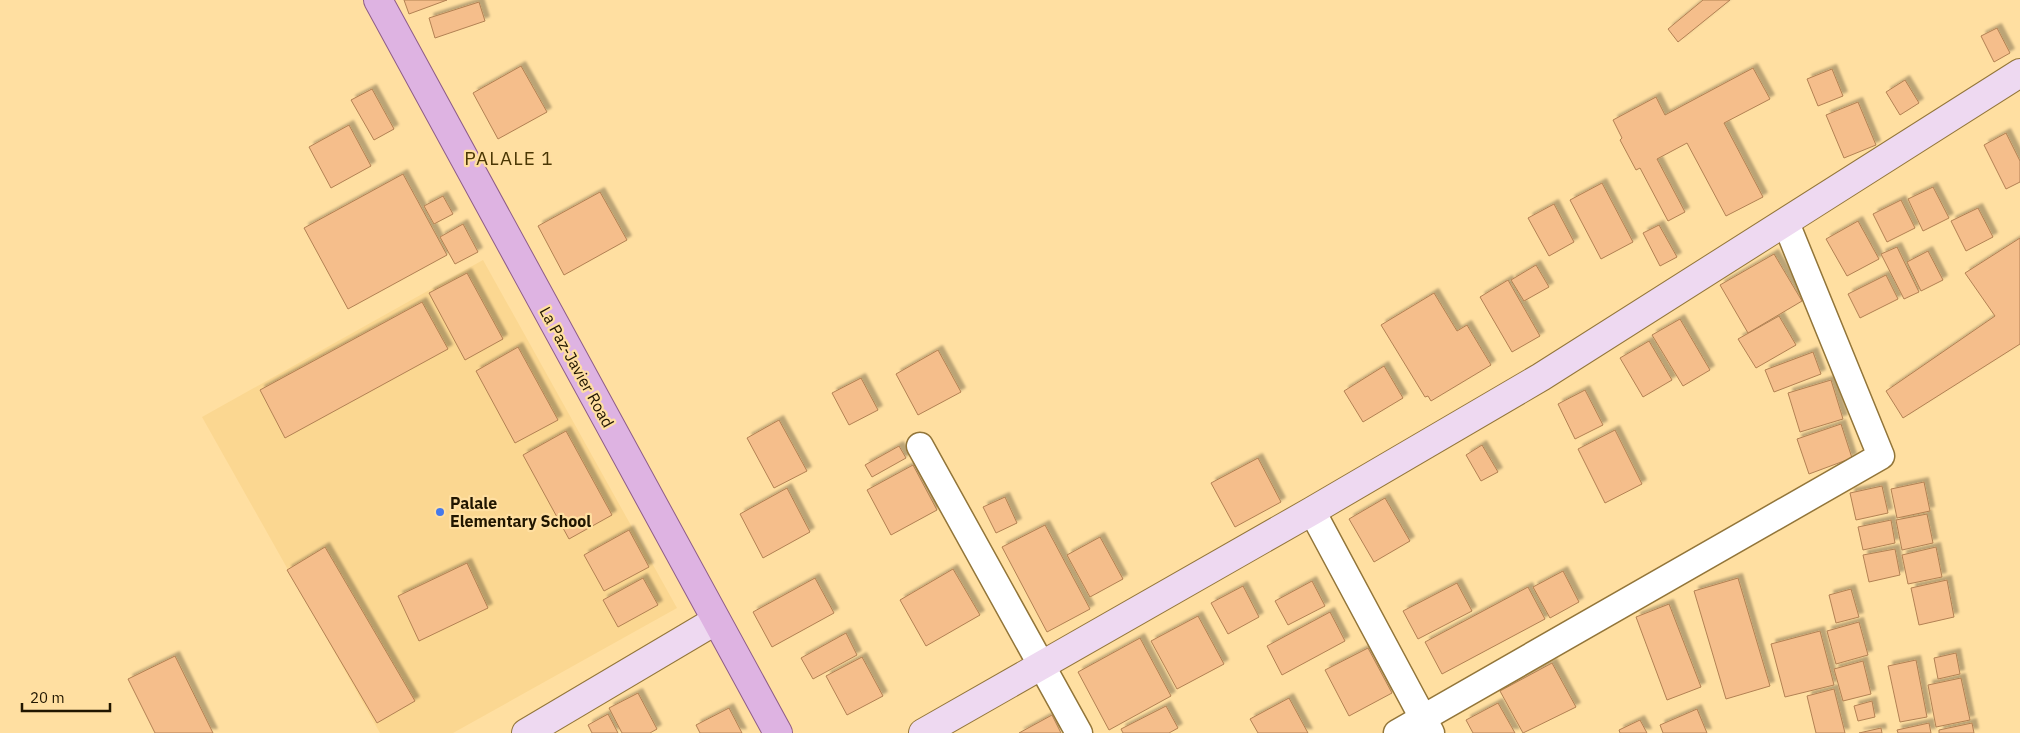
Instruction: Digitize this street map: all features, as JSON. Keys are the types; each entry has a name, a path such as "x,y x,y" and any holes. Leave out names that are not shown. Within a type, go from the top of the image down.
{"main road":[{"name":"La Paz-Javier Road","path":"378,0 715,621 778,733"}],"street":[{"path":"923,733 1312,511 1541,376 2020,74"},
{"path":"1397,733 1427,726 1882,456 1786,223"},
{"path":"920,446 1040,666 1079,733"},
{"path":"1312,511 1427,726"},
{"path":"526,733 715,621"}],"shaded area":[{"name":"Palale Elementary School","path":"483,260 677,608 453,733 380,733 202,417"}],"building":[{"path":"404,0 447,0 409,14"},
{"path":"1703,0 1730,0 1678,42 1668,29"},
{"path":"479,2 485,21 435,38 429,18"},
{"path":"1997,28 2010,53 1994,62 1981,36"},
{"path":"521,66 547,112 498,139 473,93"},
{"path":"1753,68 1770,99 1724,123 1763,197 1726,216 1687,143 1657,159 1685,212 1668,221 1640,168 1636,170 1620,140 1622,138 1613,120 1656,97 1665,115"},
{"path":"1832,69 1843,96 1818,106 1807,79"},
{"path":"1905,80 1919,103 1900,115 1886,92"},
{"path":"372,89 394,129 374,140 351,100"},
{"path":"1858,102 1876,145 1844,158 1826,115"},
{"path":"349,125 371,166 331,188 309,147"},
{"path":"2006,133 2020,161 2020,182 2006,189 1984,145"},
{"path":"403,174 447,255 348,309 304,228"},
{"path":"1602,183 1633,242 1601,259 1570,200"},
{"path":"1933,187 1949,218 1923,231 1908,199"},
{"path":"600,192 627,240 564,275 538,226"},
{"path":"443,196 453,214 434,224 424,206"},
{"path":"1901,200 1915,228 1887,242 1873,214"},
{"path":"1554,204 1574,242 1549,256 1528,218"},
{"path":"1978,208 1993,237 1966,251 1951,221"},
{"path":"1858,221 1879,259 1847,276 1826,239"},
{"path":"463,224 478,252 455,264 440,237"},
{"path":"1659,225 1677,257 1660,266 1643,233"},
{"path":"2020,238 2020,344 1903,418 1886,391 1995,316 1965,273"},
{"path":"1897,247 1919,292 1904,299 1881,254"},
{"path":"1928,251 1943,280 1921,291 1907,262"},
{"path":"1774,254 1802,301 1748,333 1720,285"},
{"path":"1536,265 1549,287 1524,301 1511,280"},
{"path":"467,273 503,339 465,360 429,293"},
{"path":"1886,275 1898,299 1860,318 1848,294"},
{"path":"1508,280 1540,336 1512,352 1480,297"},
{"path":"1434,293 1457,331 1467,325 1491,365 1431,401 1428,396 1425,397 1381,325"},
{"path":"422,302 448,349 285,438 260,390"},
{"path":"1779,316 1796,345 1756,368 1738,339"},
{"path":"1680,319 1710,370 1683,386 1652,335"},
{"path":"1649,341 1672,380 1643,397 1620,358"},
{"path":"518,347 558,420 515,443 476,371"},
{"path":"938,350 961,392 918,415 896,374"},
{"path":"1813,352 1821,374 1774,392 1765,370"},
{"path":"1384,366 1403,398 1363,422 1344,391"},
{"path":"861,378 878,410 849,425 832,393"},
{"path":"1831,380 1843,419 1800,432 1788,393"},
{"path":"1585,390 1603,425 1575,439 1558,404"},
{"path":"779,420 807,471 774,488 747,438"},
{"path":"1841,424 1852,458 1809,474 1797,439"},
{"path":"1615,430 1642,484 1605,503 1578,449"},
{"path":"566,431 612,515 569,539 523,455"},
{"path":"1482,445 1498,472 1481,481 1466,455"},
{"path":"899,446 906,458 872,477 865,465"},
{"path":"1258,458 1281,502 1235,527 1211,483"},
{"path":"913,465 937,510 891,535 867,490"},
{"path":"1924,482 1930,511 1897,518 1891,489"},
{"path":"1882,486 1888,513 1856,520 1850,493"},
{"path":"787,488 810,532 763,558 740,514"},
{"path":"1005,497 1017,523 996,533 983,507"},
{"path":"1385,498 1410,541 1374,562 1349,519"},
{"path":"1927,514 1933,543 1902,550 1896,520"},
{"path":"1891,520 1895,543 1863,550 1858,527"},
{"path":"1045,525 1090,609 1047,632 1002,547"},
{"path":"629,530 649,567 604,591 584,555"},
{"path":"1100,537 1123,579 1090,597 1067,555"},
{"path":"325,547 415,701 377,723 287,570"},
{"path":"1936,547 1942,577 1908,584 1902,555"},
{"path":"1895,549 1900,575 1869,582 1863,555"},
{"path":"467,563 488,608 419,641 398,596"},
{"path":"953,569 980,615 926,646 900,600"},
{"path":"1563,571 1579,602 1550,618 1533,587"},
{"path":"643,578 658,605 618,627 603,600"},
{"path":"815,578 834,613 772,647 753,612"},
{"path":"1738,578 1770,686 1726,699 1694,591"},
{"path":"1947,580 1954,617 1919,625 1911,588"},
{"path":"1312,581 1325,606 1288,625 1275,601"},
{"path":"1457,583 1472,611 1418,639 1403,611"},
{"path":"1243,586 1259,617 1228,634 1211,603"},
{"path":"1528,587 1545,619 1442,674 1425,642"},
{"path":"1851,589 1859,617 1836,623 1829,595"},
{"path":"1669,604 1701,687 1667,700 1636,617"},
{"path":"1330,612 1345,641 1282,675 1267,646"},
{"path":"1198,616 1224,664 1177,689 1151,641"},
{"path":"1859,622 1868,655 1836,664 1827,631"},
{"path":"1820,631 1834,685 1785,697 1771,644"},
{"path":"846,633 857,655 813,679 801,658"},
{"path":"1140,638 1171,696 1109,730 1078,672"},
{"path":"1368,648 1392,693 1349,716 1325,670"},
{"path":"1956,653 1960,674 1938,679 1934,658"},
{"path":"175,656 213,733 155,733 128,679"},
{"path":"862,657 883,696 847,715 826,676"},
{"path":"1916,660 1927,717 1900,722 1888,666"},
{"path":"1863,661 1871,694 1843,701 1834,669"},
{"path":"1552,663 1576,707 1523,733 1500,691"},
{"path":"1961,678 1970,720 1936,727 1928,685"},
{"path":"1834,689 1845,733 1816,733 1807,696"},
{"path":"638,693 657,729 650,733 622,733 609,708"},
{"path":"1289,698 1308,733 1258,733 1250,719"},
{"path":"1872,701 1875,717 1858,721 1854,706"},
{"path":"1498,703 1515,733 1473,733 1466,720"},
{"path":"1166,706 1178,728 1169,733 1123,733 1121,729"},
{"path":"729,708 742,733 700,733 696,725"},
{"path":"1697,709 1707,733 1663,733 1660,725"},
{"path":"608,714 618,733 592,733 588,725"},
{"path":"1052,715 1061,733 1019,733"},
{"path":"1640,720 1647,733 1620,733 1619,730"},
{"path":"1929,723 1931,733 1898,733 1897,730"},
{"path":"1972,723 1974,733 1939,733 1939,730"},
{"path":"1881,728 1882,733 1859,733"}],"place":[{"name":"Palale Elementary School","path":"440,512"}],"district":[{"name":"PALALE 1","path":"509,158"}]}
